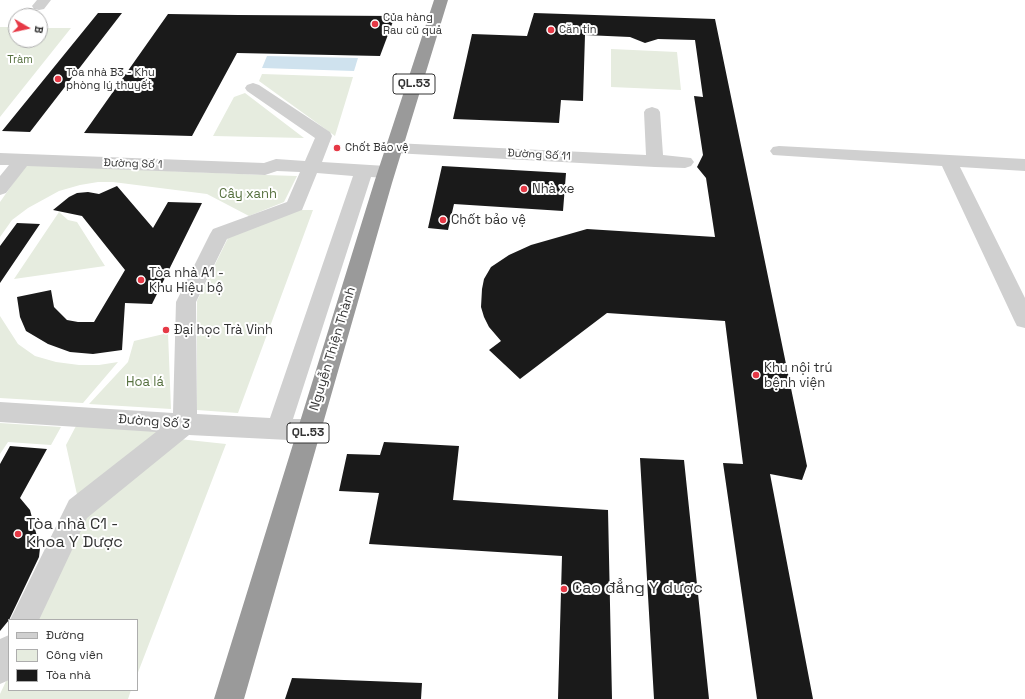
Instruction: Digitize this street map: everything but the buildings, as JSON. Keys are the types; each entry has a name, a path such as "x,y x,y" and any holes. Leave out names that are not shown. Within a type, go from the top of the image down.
{"highway":[{"name":"Nguyễn Thiện Thành","path":"229,699 309,430 375,171 394,148 441,0"}],"street":[{"path":"24,619 78,509 185,424 186,302 220,234 295,206 324,136 254,88"},
{"path":"652,112 655,160"},
{"path":"0,148 269,160 270,167"},
{"name":"Đường Số 11","path":"394,148 685,162"},
{"path":"779,151 1025,165"},
{"name":"Đường Số 1","path":"0,159 311,167 375,171"},
{"path":"0,189 22,160"},
{"path":"948,160 1025,320"},
{"path":"278,428 375,171"},
{"name":"Đường Số 3","path":"0,412 185,424 309,430"},
{"path":"0,669 8,652"}],"green space":[{"name":"Tràm","path":"0,27 8,27 8,48 48,48 48,28 71,28 0,117"},
{"path":"611,49 677,52 681,90 611,87"},
{"path":"262,74 353,77 335,136 259,81"},
{"path":"245,93 304,138 213,136 234,97"},
{"name":"Cây xanh","path":"26,165 297,176 284,202 249,216 207,194 113,182 98,182 80,185 59,191 28,208 12,220 0,237 0,202"},
{"path":"299,210 313,210 238,413 197,410 197,301 228,238"},
{"path":"59,212 68,220 77,222 105,266 14,279"},
{"path":"0,316 18,344 35,356 56,362 79,365 99,365 118,362 83,403 0,398"},
{"name":"Hoa lá","path":"168,333 171,409 89,404 128,362 134,341"},
{"path":"0,423 61,427 51,445 8,442 0,454"},
{"path":"76,426 164,431 78,499 66,445"},
{"path":"179,439 226,444 138,672 138,619 35,619 86,514"},
{"path":"8,677 8,691 131,691 128,699 0,699 0,694"}],"water":[{"path":"267,56 358,58 354,71 262,68"}],"place":[{"name":"Của hàng Rau củ quả","path":"375,24"},
{"name":"Căn tin","path":"551,30"},
{"name":"Tòa nhà B3 - Khu phòng lý thuyết","path":"58,79"},
{"name":"Chốt Bảo vệ","path":"337,148"},
{"name":"Nhà xe","path":"524,189"},
{"name":"Chốt bảo vệ","path":"443,220"},
{"name":"Tòa nhà A1 - Khu Hiệu bộ","path":"141,280"},
{"name":"Đại học Trà Vinh","path":"166,330"},
{"name":"Khu nội trú bệnh viện","path":"756,375"},
{"name":"Tòa nhà C1 - Khoa Y Dược","path":"18,534"},
{"name":"Cao đẳng Y dược","path":"564,589"}]}
